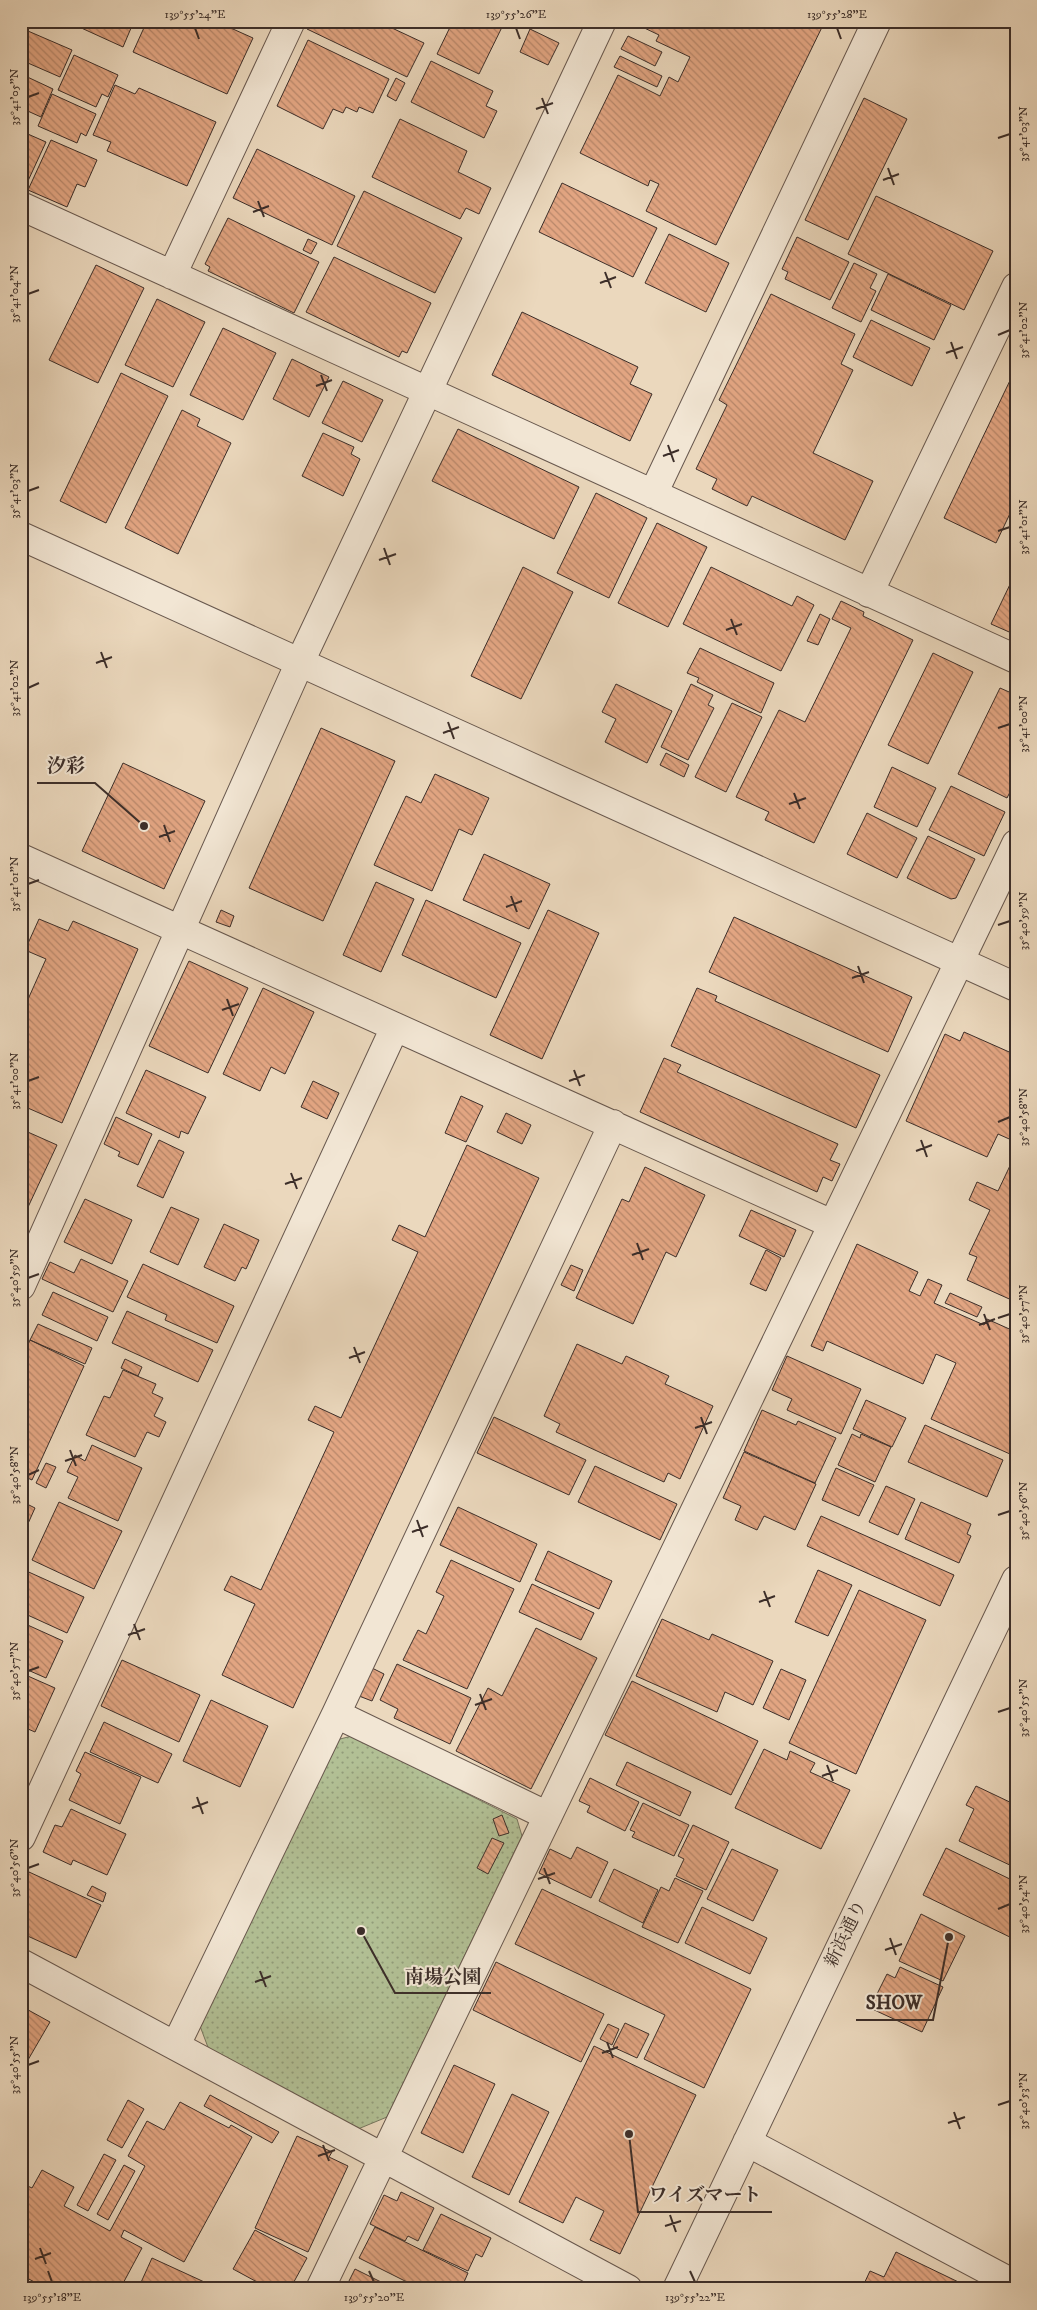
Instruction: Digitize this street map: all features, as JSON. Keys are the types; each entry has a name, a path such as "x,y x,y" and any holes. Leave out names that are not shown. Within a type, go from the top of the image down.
{"street":[{"path":"172,274 291,21"},
{"path":"21,1286 300,662 602,21"},
{"path":"653,494 877,21"},
{"path":"21,206 1016,660"},
{"path":"869,593 1016,287"},
{"path":"21,536 1016,987"},
{"path":"320,2289 1016,844"},
{"path":"21,858 832,1224"},
{"path":"21,1837 395,1027"},
{"path":"176,2045 336,1714 613,1124"},
{"name":"新浜通り","path":"677,2289 1016,1580"},
{"path":"336,1714 548,1816"},
{"path":"21,1963 628,2289"},
{"path":"747,2142 1016,2285"}],"green space":[{"path":"352,1736 517,1819 522,1836 387,2117 358,2129 209,2050 200,2026 336,1740"}],"building":[{"path":"66,21 134,21 123,47"},
{"path":"147,21 215,21 253,38 227,94 133,52"},
{"path":"311,21 377,21 424,43 407,77 307,29"},
{"path":"395,21 412,21 409,28"},
{"path":"453,21 505,21 479,74 437,54"},
{"path":"638,21 825,21 716,245 646,211 659,184 650,180 648,186 580,153 618,75 660,96 669,77 678,82 690,57 656,41 659,35 636,24"},
{"path":"21,28 72,50 60,77 21,60"},
{"path":"530,29 559,43 548,65 520,52"},
{"path":"628,36 662,52 655,66 621,49"},
{"path":"308,40 389,79 373,113 359,107 357,112 346,107 343,113 333,109 323,129 277,106"},
{"path":"74,55 118,75 108,97 102,94 96,107 58,90"},
{"path":"620,56 662,76 657,87 614,67"},
{"path":"431,61 493,91 486,106 497,111 484,138 411,102"},
{"path":"21,74 53,89 41,117 21,108"},
{"path":"396,78 405,83 396,101 387,96"},
{"path":"115,85 135,94 139,88 216,122 187,186 107,151 111,142 93,135"},
{"path":"52,94 96,114 86,136 81,133 77,143 38,126"},
{"path":"864,98 907,119 848,240 805,220"},
{"path":"400,119 467,151 458,172 491,188 479,214 466,208 460,219 372,177"},
{"path":"21,131 46,142 27,183 21,181"},
{"path":"51,140 97,160 85,187 77,184 67,207 28,190"},
{"path":"257,149 355,196 332,245 233,198"},
{"path":"562,183 657,228 633,277 539,232"},
{"path":"364,191 462,238 435,293 337,246"},
{"path":"876,196 993,251 964,310 848,254"},
{"path":"228,218 319,262 294,313 208,271 210,267 205,264"},
{"path":"669,234 729,263 706,312 645,283"},
{"path":"797,237 849,262 830,300 785,279 788,272 782,269"},
{"path":"308,239 317,243 311,254 303,250"},
{"path":"334,257 431,303 407,353 402,351 399,357 306,312"},
{"path":"854,263 877,274 870,288 876,291 861,322 832,308"},
{"path":"96,265 144,288 98,383 49,360"},
{"path":"888,274 951,305 934,340 871,310"},
{"path":"771,294 855,334 841,364 853,370 813,453 873,481 845,540 752,496 747,506 712,489 717,479 696,469 727,405 719,400"},
{"path":"157,299 205,322 173,387 125,365"},
{"path":"522,312 638,367 630,384 652,394 630,441 492,375"},
{"path":"871,320 930,348 912,386 853,357"},
{"path":"223,328 276,353 243,420 190,395"},
{"path":"292,359 329,377 309,417 273,399"},
{"path":"1016,368 1016,501 996,543 944,518"},
{"path":"121,373 168,396 106,523 60,501"},
{"path":"343,381 383,400 362,442 322,423"},
{"path":"182,410 200,419 197,426 231,443 178,554 125,528"},
{"path":"458,429 579,487 554,539 432,481"},
{"path":"323,433 354,447 351,454 360,459 343,496 302,476"},
{"path":"596,493 647,518 609,598 557,573"},
{"path":"657,523 707,547 668,627 618,603"},
{"path":"523,567 573,592 521,699 471,676"},
{"path":"711,567 792,606 797,596 814,605 781,671 683,624"},
{"path":"1014,576 1016,576 1016,635 991,624"},
{"path":"841,601 864,612 863,616 913,640 814,843 765,820 769,812 736,797 779,710 805,722 851,628 832,619"},
{"path":"820,614 830,619 818,645 807,641"},
{"path":"700,648 774,683 761,713 697,682 699,678 687,673"},
{"path":"933,653 973,672 928,764 888,745"},
{"path":"616,684 672,711 647,763 605,742 616,719 602,712"},
{"path":"691,684 713,695 708,705 714,708 688,760 661,747"},
{"path":"1000,688 1016,695 1016,780 1007,798 958,774"},
{"path":"732,703 762,717 726,792 695,777"},
{"path":"321,728 395,761 323,921 249,888"},
{"path":"666,753 689,765 684,777 660,765"},
{"path":"123,763 205,801 164,889 82,851"},
{"path":"892,767 936,788 917,827 874,807"},
{"path":"435,774 489,798 472,835 459,829 432,891 374,865 406,796 421,803"},
{"path":"951,786 1005,812 984,856 929,830"},
{"path":"867,813 917,838 897,878 847,854"},
{"path":"928,836 975,859 956,898 951,899 907,878"},
{"path":"484,854 550,884 529,929 463,900"},
{"path":"376,882 414,899 381,972 343,955"},
{"path":"426,900 521,943 496,998 402,955"},
{"path":"221,910 234,916 230,927 216,922"},
{"path":"548,910 599,933 542,1059 490,1035"},
{"path":"734,917 912,997 888,1052 709,972"},
{"path":"39,919 68,931 73,921 138,949 62,1123 21,1105 21,1015 46,959 25,950"},
{"path":"189,961 248,988 208,1073 149,1046"},
{"path":"263,988 314,1012 285,1074 271,1067 260,1091 223,1074"},
{"path":"697,988 717,996 715,1001 880,1075 856,1128 671,1046"},
{"path":"964,1032 1016,1055 1016,1142 998,1134 987,1157 906,1121 945,1034 960,1041"},
{"path":"664,1058 681,1065 677,1072 838,1144 830,1160 840,1164 832,1181 823,1177 817,1192 640,1112"},
{"path":"146,1070 206,1097 188,1134 181,1131 179,1138 126,1113"},
{"path":"313,1081 339,1093 327,1119 301,1107"},
{"path":"461,1096 483,1106 466,1142 445,1133"},
{"path":"506,1113 531,1125 522,1144 497,1132"},
{"path":"116,1117 152,1134 138,1165 118,1156 120,1152 104,1144"},
{"path":"21,1129 57,1145 22,1220 21,1220"},
{"path":"159,1140 184,1152 163,1198 137,1186"},
{"path":"467,1145 539,1178 293,1708 222,1675 255,1604 224,1590 231,1576 261,1590 334,1432 308,1420 315,1406 341,1418 418,1252 392,1240 399,1225 425,1237"},
{"path":"1016,1153 1016,1302 967,1280 977,1257 969,1254 990,1210 969,1200 977,1182 998,1191"},
{"path":"645,1167 705,1195 676,1257 666,1252 633,1324 576,1298 622,1199 629,1202"},
{"path":"85,1199 132,1220 112,1264 64,1242"},
{"path":"171,1207 199,1219 178,1265 150,1252"},
{"path":"751,1210 796,1230 784,1257 739,1236"},
{"path":"224,1224 259,1240 246,1269 242,1267 235,1281 204,1267"},
{"path":"857,1244 918,1272 909,1291 920,1296 928,1279 942,1285 934,1303 984,1325 987,1319 1016,1332 1016,1442 1010,1454 931,1419 956,1363 936,1354 923,1384 827,1341 823,1351 811,1346"},
{"path":"766,1250 781,1258 766,1291 750,1284"},
{"path":"81,1259 128,1281 113,1312 42,1279 50,1262 74,1273"},
{"path":"143,1264 234,1306 217,1343 165,1320 167,1315 127,1297"},
{"path":"571,1265 583,1270 574,1291 561,1285"},
{"path":"53,1292 108,1317 97,1341 42,1315"},
{"path":"950,1293 982,1307 977,1317 945,1303"},
{"path":"127,1311 213,1350 198,1382 112,1343"},
{"path":"38,1324 92,1348 85,1364 30,1340"},
{"path":"30,1340 84,1366 32,1480 21,1475 21,1359"},
{"path":"577,1344 622,1364 626,1356 669,1376 665,1384 713,1406 680,1479 668,1473 664,1482 556,1432 560,1424 544,1416"},
{"path":"787,1356 861,1389 841,1434 787,1410 792,1399 772,1390"},
{"path":"125,1359 142,1367 138,1376 121,1368"},
{"path":"123,1370 156,1384 152,1393 163,1398 154,1416 166,1422 159,1437 147,1432 135,1457 86,1435 104,1396 110,1398"},
{"path":"866,1400 906,1418 892,1447 853,1429"},
{"path":"762,1410 796,1425 798,1421 836,1438 815,1483 744,1451"},
{"path":"494,1417 586,1460 569,1495 477,1453"},
{"path":"925,1425 1003,1460 987,1497 908,1462"},
{"path":"852,1434 860,1438 861,1434 891,1447 875,1482 838,1465"},
{"path":"92,1445 142,1468 118,1521 68,1498 78,1477 67,1472 75,1455 85,1461"},
{"path":"744,1452 816,1484 795,1530 764,1516 757,1530 735,1520 741,1506 723,1498"},
{"path":"46,1463 56,1467 46,1488 36,1483"},
{"path":"595,1466 677,1504 660,1540 578,1502"},
{"path":"836,1468 874,1485 859,1516 822,1500"},
{"path":"886,1486 915,1499 898,1535 869,1522"},
{"path":"21,1501 35,1508 22,1537 21,1536"},
{"path":"59,1502 122,1531 94,1589 32,1560"},
{"path":"921,1502 971,1524 967,1534 971,1536 959,1563 905,1539"},
{"path":"458,1507 537,1544 520,1582 440,1545"},
{"path":"821,1516 954,1575 940,1606 807,1546"},
{"path":"548,1551 612,1581 599,1609 535,1580"},
{"path":"451,1560 514,1589 467,1689 403,1660 418,1630 426,1634 444,1596 436,1592"},
{"path":"22,1569 84,1597 67,1633 21,1612"},
{"path":"818,1570 852,1585 828,1636 795,1622"},
{"path":"532,1584 594,1613 581,1640 519,1612"},
{"path":"859,1590 926,1620 856,1774 789,1743"},
{"path":"662,1619 709,1640 712,1634 773,1661 753,1705 725,1692 717,1712 636,1676"},
{"path":"21,1622 63,1641 46,1678 21,1667"},
{"path":"536,1628 597,1658 531,1789 456,1751 488,1688 502,1696"},
{"path":"122,1660 200,1695 179,1742 101,1706"},
{"path":"397,1664 471,1698 450,1744 394,1718 398,1709 380,1700"},
{"path":"372,1668 384,1674 372,1701 359,1696"},
{"path":"781,1669 806,1680 789,1720 763,1708"},
{"path":"21,1673 55,1688 35,1732 21,1726"},
{"path":"632,1681 758,1741 731,1795 605,1735"},
{"path":"211,1700 268,1726 240,1787 183,1761"},
{"path":"104,1722 172,1754 158,1783 90,1752"},
{"path":"764,1749 787,1760 790,1751 815,1763 810,1772 850,1790 821,1849 735,1808"},
{"path":"85,1752 141,1777 120,1824 69,1800 81,1774 76,1771"},
{"path":"627,1762 691,1792 680,1816 616,1785"},
{"path":"590,1778 639,1802 625,1831 587,1812 590,1806 579,1801"},
{"path":"976,1786 1016,1805 1016,1868 959,1841 974,1809 966,1805"},
{"path":"643,1803 689,1825 674,1856 632,1837 635,1832 630,1830"},
{"path":"71,1809 126,1834 107,1875 73,1860 71,1865 43,1852 55,1825 62,1827"},
{"path":"502,1815 509,1833 499,1836 493,1819"},
{"path":"693,1825 729,1842 706,1890 676,1876 684,1859 678,1856"},
{"path":"492,1838 504,1843 488,1874 477,1868"},
{"path":"577,1847 608,1862 591,1898 539,1873 550,1849 571,1859"},
{"path":"946,1848 1016,1882 1016,1940 923,1895"},
{"path":"732,1849 778,1870 753,1921 707,1899"},
{"path":"614,1869 658,1890 643,1923 599,1901"},
{"path":"29,1872 101,1905 76,1958 21,1933 21,1887"},
{"path":"675,1878 703,1891 678,1943 642,1927 661,1887 669,1891"},
{"path":"92,1886 106,1893 103,1902 87,1895"},
{"path":"542,1889 751,1989 704,2088 644,2059 665,2015 515,1944"},
{"path":"702,1907 767,1938 750,1974 685,1943"},
{"path":"921,1914 965,1936 943,1981 899,1961"},
{"path":"496,1962 604,2014 581,2062 473,2010"},
{"path":"900,1967 943,1987 922,2032 870,2008 887,1974 895,1978"},
{"path":"21,2006 50,2022 21,2072"},
{"path":"625,2023 649,2034 637,2058 613,2047"},
{"path":"608,2024 619,2029 612,2045 600,2039"},
{"path":"594,2046 696,2095 620,2254 590,2240 604,2211 576,2197 563,2223 519,2202"},
{"path":"454,2065 495,2084 463,2153 421,2133"},
{"path":"512,2094 549,2112 509,2195 472,2177"},
{"path":"210,2095 279,2132 272,2143 204,2106"},
{"path":"128,2100 144,2109 122,2148 107,2140"},
{"path":"180,2102 229,2128 231,2125 252,2137 184,2262 124,2230 121,2237 142,2248 120,2289 48,2289 21,2275 21,2183 32,2188 42,2170 74,2187 64,2206 110,2231 145,2166 128,2156 147,2121 164,2130"},
{"path":"297,2136 332,2152 329,2157 348,2166 308,2252 255,2228"},
{"path":"104,2154 116,2160 88,2211 77,2205"},
{"path":"124,2165 135,2171 108,2220 97,2214"},
{"path":"401,2192 434,2208 418,2241 408,2236 405,2241 370,2224 384,2195 397,2201"},
{"path":"441,2214 491,2238 482,2257 476,2254 468,2271 423,2250"},
{"path":"375,2227 468,2273 461,2289 421,2289 359,2258"},
{"path":"255,2230 307,2258 290,2289 282,2289 275,2285 273,2289 270,2289 233,2269"},
{"path":"896,2252 973,2289 868,2289 863,2286 870,2271 884,2277"},
{"path":"152,2258 200,2280 219,2289 138,2289"},
{"path":"355,2269 395,2289 345,2289"}],"place":[{"name":"汐彩","path":"144,826"},
{"name":"南場公園","path":"361,1931"},
{"name":"SHOW","path":"949,1937"},
{"name":"ワイズマート","path":"629,2134"}]}
